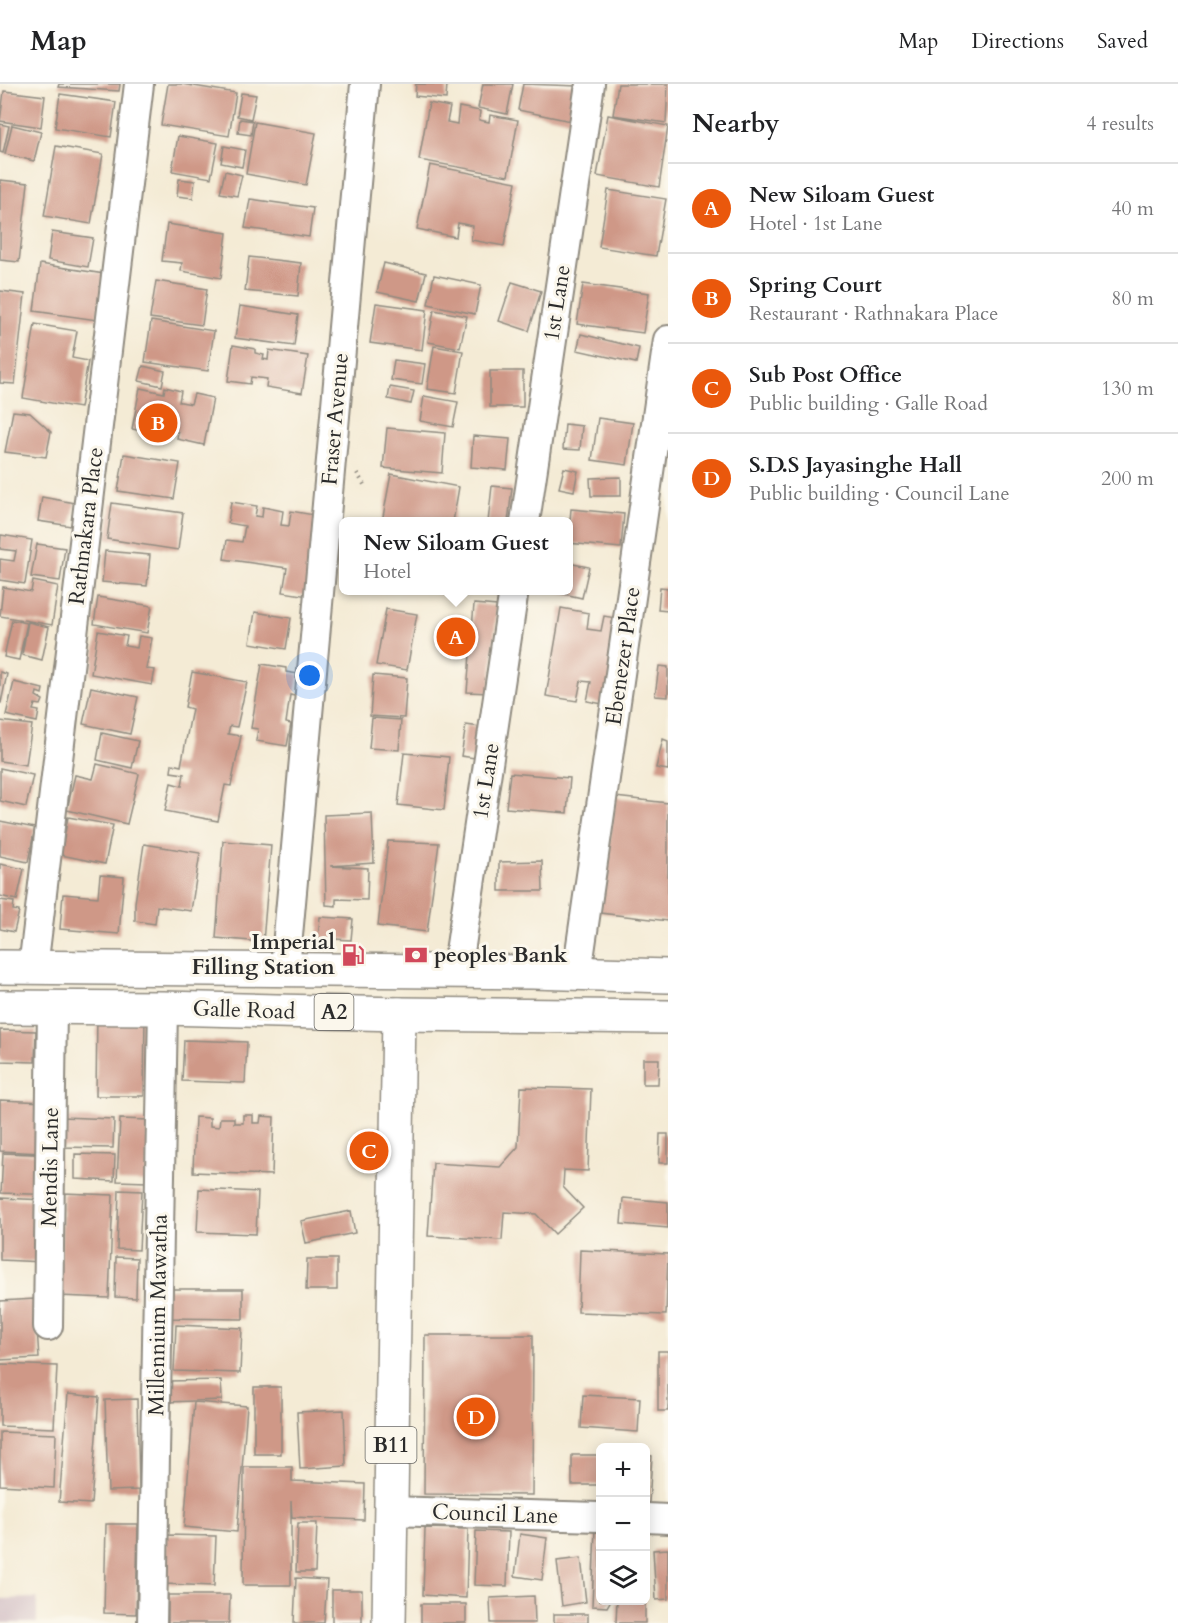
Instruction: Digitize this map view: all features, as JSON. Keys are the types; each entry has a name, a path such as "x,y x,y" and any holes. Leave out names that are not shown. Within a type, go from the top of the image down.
{"main road":[{"name":"Galle Road","path":"0,967 285,969 668,976"},
{"name":"Galle Road","path":"0,1007 668,1017"},
{"name":"B11","path":"389,1623 389,1511 399,1014"}],"street":[{"name":"Rathnakara Place","path":"33,968 139,84"},
{"name":"Fraser Avenue","path":"285,969 365,84"},
{"name":"1st Lane","path":"526,517 590,84"},
{"name":"Ebenezer Place","path":"577,973 668,339"},
{"name":"1st Lane","path":"457,972 513,595"},
{"name":"Mendis Lane","path":"48,1326 52,1007"},
{"name":"Millennium Mawatha","path":"152,1623 163,1008"},
{"name":"Council Lane","path":"389,1511 596,1517"},
{"path":"650,1518 668,1519"}],"shaded area":[{"path":"37,1598 37,1623 0,1623 0,1599"}],"building":[{"path":"59,84 120,84 119,91 58,87"},
{"path":"168,84 182,84 236,93 229,136 161,125"},
{"path":"416,84 447,84 446,99 415,96"},
{"path":"483,84 513,84 507,114 478,108"},
{"path":"523,84 578,86 571,121 518,110"},
{"path":"618,84 668,84 666,123 613,115"},
{"path":"4,91 45,96 41,127 0,121"},
{"path":"241,93 256,95 251,119 237,116"},
{"path":"60,94 116,102 111,137 55,128"},
{"path":"429,103 450,107 447,122 457,124 459,107 480,111 479,120 489,122 490,115 518,120 508,176 419,160"},
{"path":"608,115 668,126 659,187 597,176"},
{"path":"240,119 253,121 251,135 238,133"},
{"path":"255,122 316,133 306,185 246,174"},
{"path":"0,124 9,126 3,153 0,152"},
{"path":"12,125 41,132 34,161 5,154"},
{"path":"178,136 218,143 211,178 172,171"},
{"path":"56,146 103,154 91,224 44,216"},
{"path":"224,146 245,150 242,167 221,163"},
{"path":"430,165 516,182 504,246 471,240 473,226 458,223 456,237 417,229"},
{"path":"225,171 242,175 237,196 220,193"},
{"path":"179,179 195,181 193,198 177,196"},
{"path":"0,180 28,183 19,262 0,260"},
{"path":"608,190 666,199 656,256 599,247"},
{"path":"250,199 313,208 309,237 245,228"},
{"path":"167,224 227,233 221,278 181,271 182,263 162,261"},
{"path":"52,232 93,238 88,267 48,260"},
{"path":"249,257 301,263 298,296 245,291"},
{"path":"384,263 426,273 419,301 377,292"},
{"path":"40,264 104,274 97,320 34,311"},
{"path":"434,275 481,285 475,314 428,304"},
{"path":"156,281 207,289 202,325 150,318"},
{"path":"512,282 541,291 529,331 499,321"},
{"path":"583,284 649,293 643,333 577,324"},
{"path":"0,291 25,294 15,384 0,383"},
{"path":"376,303 427,310 422,350 370,343"},
{"path":"240,306 298,315 294,346 235,338"},
{"path":"434,310 467,316 460,348 428,342"},
{"path":"151,321 214,331 208,371 145,362"},
{"path":"35,324 77,331 72,358 88,361 80,408 23,398"},
{"path":"581,334 639,348 636,363 577,350"},
{"path":"233,345 255,349 255,353 264,355 263,359 268,360 269,350 308,356 302,393 266,387 267,379 251,377 250,384 228,381"},
{"path":"434,346 463,351 456,393 427,389"},
{"path":"394,360 425,364 422,384 391,380"},
{"path":"143,366 165,371 162,386 139,381"},
{"path":"490,371 523,371 523,407 490,407"},
{"path":"165,387 181,391 179,402 191,404 194,394 213,398 204,445 177,439 178,432 168,430 167,436 132,429 140,388 164,393"},
{"path":"390,387 414,391 411,404 388,399"},
{"path":"424,396 458,402 453,427 420,421"},
{"path":"13,411 30,413 51,432 46,457 5,452"},
{"path":"598,418 633,423 627,465 592,460"},
{"path":"565,424 582,426 580,450 563,449"},
{"path":"387,428 445,433 442,473 383,468"},
{"path":"473,436 510,439 507,470 471,467"},
{"path":"124,454 180,463 174,499 118,491"},
{"path":"564,468 578,471 574,491 559,488"},
{"path":"391,474 459,487 454,517 383,517"},
{"path":"621,477 621,496 591,496 590,478"},
{"path":"492,486 512,488 509,517 489,517"},
{"path":"42,497 75,503 71,526 38,521"},
{"path":"231,502 257,506 255,516 262,517 263,507 283,511 281,525 289,526 291,511 320,516 308,596 283,592 287,568 224,559 227,540 242,542 245,526 228,523"},
{"path":"112,503 183,513 178,550 107,539"},
{"path":"571,509 624,514 621,548 573,543 573,517 570,517"},
{"path":"1,535 32,540 25,584 0,580 0,559 14,561 16,551 0,549"},
{"path":"37,544 65,548 60,581 31,577"},
{"path":"105,551 150,555 147,586 102,582"},
{"path":"573,564 589,567 582,598 569,595 573,595"},
{"path":"33,581 58,586 52,625 0,616 3,587 31,592"},
{"path":"660,587 668,588 668,611 658,610"},
{"path":"98,597 152,606 147,633 94,624"},
{"path":"474,604 497,606 490,693 467,692"},
{"path":"561,608 589,613 587,629 601,631 604,616 622,619 608,705 587,701 591,682 581,681 577,701 546,696"},
{"path":"386,609 417,614 407,670 376,665"},
{"path":"255,612 291,618 286,649 250,643"},
{"path":"12,620 27,623 19,660 4,657"},
{"path":"28,622 49,627 42,660 22,655"},
{"path":"98,631 127,636 125,646 137,648 139,636 152,638 146,669 155,670 152,685 91,674"},
{"path":"262,664 286,668 286,672 299,674 295,696 290,695 286,723 291,724 287,746 256,741 258,729 251,728"},
{"path":"659,666 668,667 668,697 655,696"},
{"path":"0,672 7,674 1,703 0,703"},
{"path":"192,672 247,682 237,727 230,726 228,734 241,736 231,786 225,785 218,821 165,811 171,783 182,786 184,774 171,772 172,764 181,766 192,709 185,707"},
{"path":"373,675 407,678 404,718 370,716"},
{"path":"14,682 43,689 42,694 37,692 36,696 43,700 41,705 35,704 33,710 39,711 37,722 6,715"},
{"path":"91,687 138,697 130,734 83,724"},
{"path":"372,718 401,720 399,750 369,748"},
{"path":"0,721 32,725 26,765 0,761"},
{"path":"466,725 480,727 475,758 461,756"},
{"path":"102,733 138,741 132,768 97,760"},
{"path":"663,739 668,741 668,770 656,768"},
{"path":"404,753 449,757 444,810 398,805"},
{"path":"97,764 139,774 127,824 67,810 75,775 93,779"},
{"path":"0,768 33,775 26,807 0,801"},
{"path":"510,773 570,778 567,813 506,808"},
{"path":"615,797 668,803 668,921 600,913"},
{"path":"372,813 374,863 330,866 368,868 367,900 336,899 336,906 326,905 324,815"},
{"path":"68,817 113,825 105,864 61,855"},
{"path":"0,821 35,828 28,862 0,856"},
{"path":"223,841 271,845 263,942 216,938"},
{"path":"388,841 439,843 427,932 378,926"},
{"path":"144,844 200,853 191,911 157,906 155,924 135,921 135,903"},
{"path":"542,861 543,891 499,891 499,862"},
{"path":"0,864 24,869 17,900 0,896"},
{"path":"100,875 124,877 119,934 60,929 63,894 98,897"},
{"path":"0,900 14,902 13,910 19,911 14,932 0,929"},
{"path":"320,917 353,919 351,940 318,938"},
{"path":"97,1011 145,1012 144,1096 96,1096"},
{"path":"0,1030 36,1031 35,1062 0,1061"},
{"path":"184,1040 247,1042 245,1083 182,1081"},
{"path":"643,1059 659,1059 658,1084 643,1084"},
{"path":"521,1087 591,1089 588,1171 564,1170 563,1187 583,1208 555,1234 536,1214 504,1212 502,1240 428,1236 433,1163 500,1167 518,1147"},
{"path":"0,1100 45,1102 43,1153 0,1151"},
{"path":"243,1115 253,1115 253,1123 260,1123 261,1116 274,1117 272,1175 193,1172 195,1117 210,1118 210,1126 219,1127 220,1118 234,1118 234,1123 243,1123"},
{"path":"61,1117 114,1119 113,1148 60,1147"},
{"path":"120,1119 149,1120 147,1182 117,1181"},
{"path":"660,1134 668,1134 668,1163 659,1163"},
{"path":"3,1153 59,1155 57,1195 1,1193"},
{"path":"75,1154 115,1155 114,1181 75,1179"},
{"path":"199,1189 258,1192 256,1234 197,1232"},
{"path":"119,1190 142,1191 139,1250 117,1249"},
{"path":"63,1193 113,1195 109,1298 59,1296"},
{"path":"0,1198 46,1200 44,1262 0,1260"},
{"path":"623,1198 668,1202 668,1228 621,1224"},
{"path":"351,1211 355,1233 306,1243 301,1221"},
{"path":"580,1250 668,1254 666,1315 578,1312"},
{"path":"116,1257 137,1258 136,1298 115,1297"},
{"path":"307,1259 337,1259 337,1290 306,1290"},
{"path":"163,1289 243,1289 243,1319 163,1318"},
{"path":"35,1299 39,1358 0,1360 0,1301"},
{"path":"176,1325 242,1328 240,1373 174,1371"},
{"path":"425,1335 533,1335 532,1495 424,1494"},
{"path":"658,1351 668,1351 668,1411 658,1411"},
{"path":"0,1364 57,1366 54,1428 0,1426"},
{"path":"221,1380 222,1400 167,1402 167,1381"},
{"path":"254,1387 281,1387 281,1454 254,1454"},
{"path":"68,1394 99,1397 91,1504 59,1502"},
{"path":"583,1395 640,1398 638,1432 581,1428"},
{"path":"137,1399 139,1490 108,1491 105,1400"},
{"path":"194,1402 247,1406 237,1532 184,1527"},
{"path":"344,1410 346,1466 300,1469 297,1412"},
{"path":"0,1432 56,1434 54,1488 0,1485"},
{"path":"572,1455 596,1455 596,1485 572,1485"},
{"path":"650,1456 652,1456 650,1487"},
{"path":"244,1467 292,1467 292,1481 365,1484 364,1520 292,1517 291,1501 291,1585 243,1585"},
{"path":"298,1523 317,1523 315,1572 296,1572"},
{"path":"106,1524 138,1524 136,1614 104,1613"},
{"path":"425,1528 468,1529 466,1598 423,1595"},
{"path":"595,1528 596,1605 608,1605 607,1607 592,1606"},
{"path":"476,1531 509,1532 507,1586 474,1585"},
{"path":"520,1534 547,1538 542,1580 515,1576"},
{"path":"166,1535 216,1536 214,1586 164,1584"},
{"path":"668,1549 668,1599 656,1600 653,1550"},
{"path":"581,1558 586,1602 562,1606 557,1561"},
{"path":"296,1578 327,1580 324,1623 294,1623"},
{"path":"332,1590 362,1590 362,1623 332,1623"},
{"path":"168,1595 230,1595 229,1623 168,1623"},
{"path":"534,1596 535,1623 491,1623 490,1598"},
{"path":"421,1604 466,1604 466,1623 421,1623"},
{"path":"617,1605 645,1605 645,1623 616,1623"},
{"path":"554,1614 588,1614 588,1623 554,1623"}],"place":[{"name":"Spring Court","path":"158,423"},
{"name":"New Siloam Guest","path":"456,637"},
{"name":"Imperial Filling Station","path":"353,955"},
{"name":"peoples Bank","path":"416,955"},
{"name":"Sub Post Office","path":"369,1151"},
{"name":"S.D.S Jayasinghe Hall","path":"476,1417"}]}
